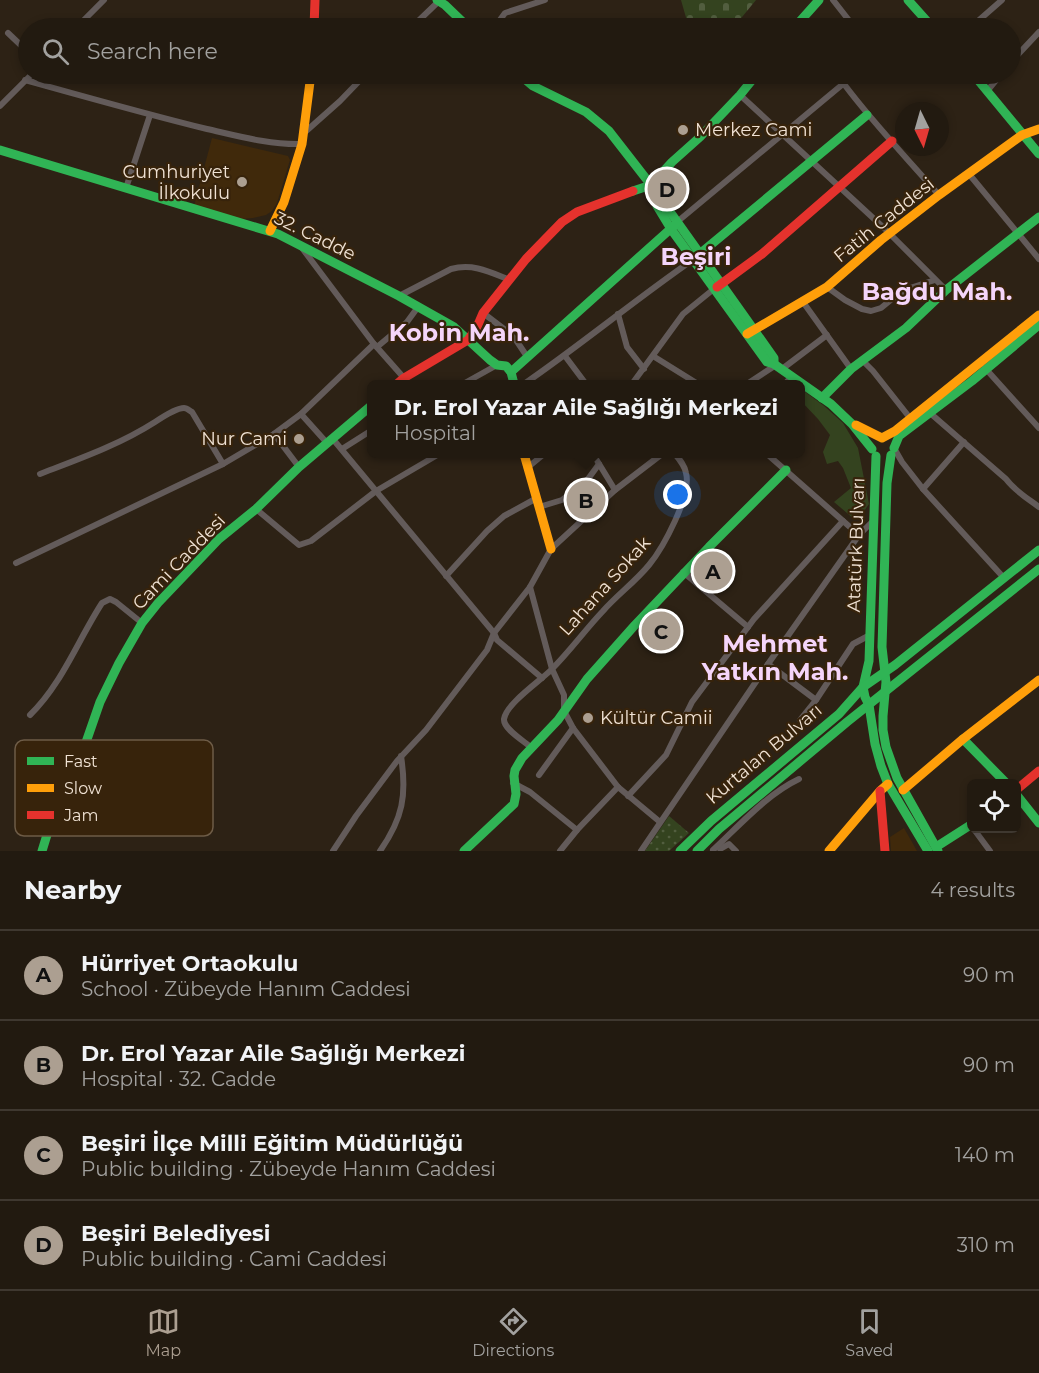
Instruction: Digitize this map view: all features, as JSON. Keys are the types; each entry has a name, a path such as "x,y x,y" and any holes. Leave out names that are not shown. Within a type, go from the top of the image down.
{"main road":[{"path":"314,18 315,0"},
{"path":"803,18 819,0"},
{"path":"908,0 924,18"},
{"path":"444,2 459,18"},
{"path":"270,231 284,202 302,144 310,84"},
{"path":"531,84 586,112 609,131 651,184 674,225 750,332 774,358 777,366 797,380"},
{"path":"402,380 468,340 483,313 526,259 562,222 578,212 651,184 700,137 749,84"},
{"path":"982,84 1039,154"},
{"path":"697,256 867,115"},
{"name":"Fatih Caddesi","path":"750,332 827,287 881,240 939,195 1022,135 1039,129"},
{"path":"718,286 762,254 892,141"},
{"name":"32. Cadde","path":"0,150 278,234 454,327 490,360 497,365 506,366 511,372"},
{"path":"822,398 851,369 906,328 946,290 1039,217"},
{"path":"513,380 511,372 674,225"},
{"path":"805,386 852,424 874,453 882,459 888,458 899,436 930,413 1039,315"},
{"path":"874,453 872,446 876,440 895,430 1039,325"},
{"name":"Cami Caddesi","path":"87,740 100,702 119,663 142,623 158,603 219,539 256,509 298,467 367,409"},
{"path":"852,424 891,441 892,452"},
{"name":"Atatürk Bulvarı","path":"892,452 887,483 882,647 886,670 886,692 882,729 886,751 894,772 934,850"},
{"name":"Atatürk Bulvarı","path":"863,687 869,661 874,453"},
{"path":"525,458 551,549"},
{"path":"464,851 514,804 516,799 513,776 518,765 557,721 586,681 683,572 786,470"},
{"name":"Kurtalan Bulvarı","path":"680,851 711,821 839,714 863,687 895,665 1039,550"},
{"name":"Kurtalan Bulvarı","path":"700,848 718,829 847,722 1039,569"},
{"path":"903,790 963,739 1039,680"},
{"path":"863,687 870,705 875,744 888,784 934,850 967,829"},
{"path":"963,739 1002,779"},
{"path":"1021,788 1039,771"},
{"path":"830,851 888,784"},
{"path":"880,791 885,851"},
{"path":"1021,798 1039,823"},
{"name":"Cami Caddesi","path":"42,851 47,836"}],"street":[{"path":"86,18 104,0"},
{"path":"501,18 505,13 545,0"},
{"path":"833,0 847,18"},
{"path":"981,18 1002,0"},
{"path":"424,18 444,2"},
{"path":"1021,52 1039,32"},
{"path":"8,33 18,42"},
{"path":"0,106 21,84"},
{"path":"39,84 150,115 283,144 302,144"},
{"path":"304,133 356,84"},
{"path":"674,225 844,84 867,115 939,195"},
{"path":"988,90 993,84"},
{"path":"740,94 839,185 946,290"},
{"path":"126,188 150,115"},
{"path":"969,174 1039,259"},
{"path":"300,245 399,380"},
{"path":"530,380 697,256"},
{"path":"399,296 458,267 478,267 510,280"},
{"path":"827,287 845,300 871,311 881,308 892,298 910,288 935,280"},
{"path":"635,380 683,314 718,286"},
{"path":"803,302 851,369"},
{"path":"16,563 223,464 274,434 301,414 375,346 407,322 418,307"},
{"path":"483,313 516,340 528,358"},
{"path":"618,314 627,347 644,369"},
{"path":"754,380 827,335"},
{"path":"564,356 583,380"},
{"path":"653,356 692,380"},
{"path":"863,361 910,418"},
{"path":"470,380 497,365"},
{"path":"983,365 1039,428"},
{"path":"788,380 792,376"},
{"path":"40,474 106,449 138,433 165,415 184,408 192,412 223,464"},
{"path":"930,413 1006,479 1012,487 1039,507"},
{"path":"301,414 329,441 342,449 494,633 497,640 542,678"},
{"path":"342,449 367,432"},
{"path":"274,434 298,467"},
{"path":"923,489 964,442"},
{"path":"892,452 1004,578"},
{"path":"256,509 299,545 311,541 376,491 431,458"},
{"path":"527,468 538,458"},
{"path":"596,458 615,490"},
{"path":"333,851 401,756 426,730 487,650 494,633 530,587 551,549 615,490 656,458"},
{"name":"Lahana Sokak","path":"532,748 506,728 505,715 527,690 552,669 603,610 649,565 663,545 684,499 688,482 684,466 678,458"},
{"path":"773,458 859,536"},
{"path":"446,576 504,516 538,502 562,500 588,479 599,464"},
{"path":"628,796 666,755 692,702 748,627 843,521"},
{"path":"641,851 768,664 859,536 874,521"},
{"path":"683,572 748,627"},
{"path":"530,587 552,669 564,695 564,711 573,728 618,787 660,822"},
{"path":"30,715 39,706 66,665 102,603 110,599 116,602 142,623"},
{"path":"800,720 853,644 870,635"},
{"path":"768,664 816,699"},
{"path":"539,775 573,728"},
{"path":"380,851 399,816 404,796 401,756"},
{"path":"713,850 772,795 799,779"},
{"path":"513,783 530,792 577,830"},
{"path":"560,851 618,787"},
{"path":"976,833 990,851"},
{"path":"700,848 713,850 729,844 736,851"}],"shaded area":[{"name":"Cumhuriyet İlkokulu","path":"212,138 288,156 290,160 277,203 272,211 266,215 240,219 194,206"},
{"path":"712,549 735,569 713,592 691,573"},
{"path":"904,828 917,851 891,851 890,837"}],"green space":[{"path":"681,0 756,0 741,18 686,18"},
{"path":"805,392 843,423 858,448 869,504 862,514 854,519 834,502 851,488 838,461 827,464 823,452 830,435 805,405"},
{"path":"669,816 689,833 669,851 645,851"}],"traffic: fast":[{"path":"437,0 459,18"},
{"path":"803,18 819,0"},
{"path":"908,0 924,18"},
{"path":"531,84 586,112 609,131 651,185 774,358 774,364"},
{"path":"633,191 651,185 749,84"},
{"path":"981,84 1039,154"},
{"path":"696,257 867,115"},
{"path":"0,150 278,234 454,327 490,360 497,365 506,366 513,380"},
{"path":"653,193 657,206 671,229 767,362 774,364 797,380"},
{"path":"822,398 851,369 906,328 946,290 1039,217"},
{"path":"511,372 676,224"},
{"path":"894,448 899,436 972,381 1039,325"},
{"path":"805,386 831,404 852,424 872,449"},
{"path":"87,740 100,702 119,663 142,623 158,603 219,539 256,509 299,467 367,409"},
{"path":"891,455 887,483 882,647 886,682 883,730 886,747 897,778 938,851"},
{"path":"876,456 869,661 863,687 869,705 875,744 888,784 928,851"},
{"path":"464,851 514,804 515,770 522,758 558,720 587,679 709,547 786,470"},
{"path":"680,851 711,821 839,714 863,687 895,665 1039,550"},
{"path":"697,851 719,829 847,722 1039,569"},
{"path":"963,739 1002,779"},
{"path":"1021,800 1039,823"},
{"path":"936,847 967,827"},
{"path":"42,851 47,836"}],"traffic: slow":[{"path":"270,231 284,202 302,144 310,84"},
{"path":"747,334 827,287 881,240 939,195 1022,135 1039,129"},
{"path":"856,425 882,438 895,431 1039,315"},
{"path":"525,458 551,549"},
{"path":"903,790 963,739 1039,680"},
{"path":"829,851 888,784"}],"traffic: jam":[{"path":"314,18 315,0"},
{"path":"717,287 762,254 892,141"},
{"path":"402,380 468,340 483,313 526,259 562,222 577,212 633,191"},
{"path":"1021,786 1039,771"},
{"path":"880,791 885,851"}],"place":[{"name":"Merkez Cami","path":"683,130"},
{"name":"Cumhuriyet İlkokulu","path":"242,182"},
{"name":"Beşiri Belediyesi","path":"667,189"},
{"name":"Nur Cami","path":"299,439"},
{"name":"Dr. Erol Yazar Aile Sağlığı Merkezi","path":"586,500"},
{"name":"Hürriyet Ortaokulu","path":"713,571"},
{"name":"Beşiri İlçe Milli Eğitim Müdürlüğü","path":"661,631"},
{"name":"Kültür Camii","path":"588,718"}],"district":[{"name":"Beşiri","path":"696,256"},
{"name":"Bağdu Mah.","path":"937,291"},
{"name":"Kobin Mah.","path":"459,332"},
{"name":"Mehmet Yatkın Mah.","path":"775,657"}]}
